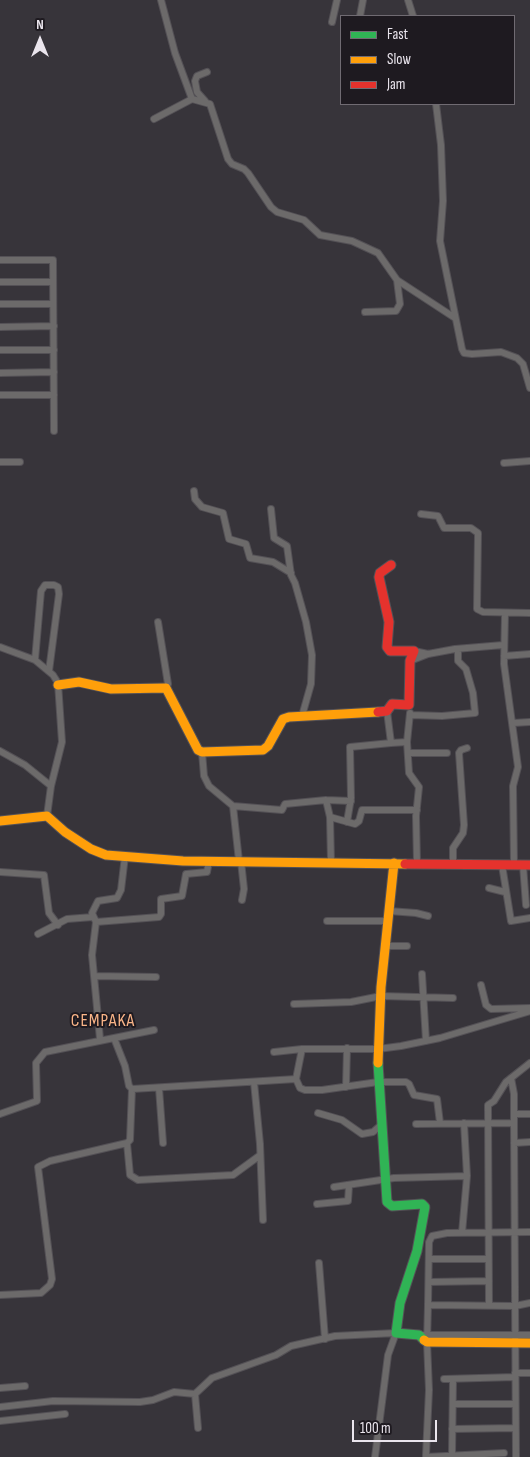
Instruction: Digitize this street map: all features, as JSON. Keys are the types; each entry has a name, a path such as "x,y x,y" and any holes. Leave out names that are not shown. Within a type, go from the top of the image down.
{"street":[{"path":"161,0 176,53 192,99"},
{"path":"332,22 337,0"},
{"path":"360,15 363,0"},
{"path":"408,0 413,15"},
{"path":"207,72 201,72 196,76 197,92 210,104 228,159 232,164 244,169 248,173 274,210 304,220 323,236 352,241 378,252 397,280 455,318"},
{"path":"154,119 192,99 205,101"},
{"path":"436,105 441,144 443,200 440,242 464,353 501,352 517,358 523,364 530,388"},
{"path":"0,260 53,260 54,431"},
{"path":"365,312 396,311 400,304 397,280"},
{"path":"0,282 53,282"},
{"path":"0,304 54,304"},
{"path":"0,327 54,326"},
{"path":"0,350 54,350"},
{"path":"0,373 54,372"},
{"path":"0,395 54,395"},
{"path":"504,463 530,461"},
{"path":"0,462 20,462"},
{"path":"194,491 202,507 223,513 229,539 246,544 250,558 272,562 291,573"},
{"path":"272,509 274,538 287,546 291,573 306,622 312,656 311,684 302,716"},
{"path":"421,514 438,516 444,528 471,528 478,533 476,606 483,612 530,613"},
{"path":"391,565 380,573 379,577 389,622 387,648 390,651 414,651 428,654"},
{"path":"35,660 41,591 45,585 54,584 59,589 59,594 49,671"},
{"path":"505,613 503,645 518,767 513,786 526,905"},
{"path":"158,622 168,684 166,688 198,750 202,752 263,750 268,746 283,719 302,716 387,711"},
{"path":"410,661 428,654 503,645"},
{"path":"0,647 35,660 49,671 58,685 62,742 51,786 47,816"},
{"path":"410,715 448,716 475,713 473,693 466,669 458,661 458,649"},
{"path":"414,651 410,661 408,699 410,715 407,742 409,774 419,787 416,810 417,863"},
{"path":"504,656 530,654"},
{"path":"58,685 79,682 111,689 166,688"},
{"path":"391,743 387,711 392,704 409,705"},
{"path":"513,723 530,722"},
{"path":"347,822 351,801 350,747 407,742"},
{"path":"453,863 453,848 461,837 464,825 459,753 467,748"},
{"path":"0,751 25,765 51,786"},
{"path":"202,752 204,776 209,786 233,806 282,810 285,804 326,800 351,801"},
{"path":"408,753 447,753"},
{"path":"326,800 330,817 331,862"},
{"path":"233,806 244,890 242,900"},
{"path":"330,817 356,824 362,810 416,810"},
{"path":"0,821 32,816 47,816 65,832 91,849 106,855 208,861 522,865"},
{"path":"100,1040 92,947 96,902 114,900 118,895 124,856"},
{"path":"38,934 67,919 95,920 159,917 161,914 161,899 182,896 186,874 207,872 208,861"},
{"path":"375,1457 388,1355 396,1333 400,1303 417,1251 425,1207 422,1204 390,1206 387,1202 378,1082 378,1049 385,946 394,863"},
{"path":"502,865 511,921 530,918"},
{"path":"0,872 44,875 46,903 49,913 58,925"},
{"path":"489,888 505,892"},
{"path":"327,922 416,913 428,916"},
{"path":"385,946 406,946"},
{"path":"422,974 426,1041"},
{"path":"94,976 156,976"},
{"path":"480,985 486,1005 491,1009 530,1010"},
{"path":"294,1004 351,1002 381,996 423,999 453,998"},
{"path":"274,1052 302,1049 378,1049 426,1041 530,1010"},
{"path":"0,1114 37,1101 36,1063 45,1052 154,1030"},
{"path":"114,1038 129,1086 132,1089 131,1136 127,1143 130,1175 138,1180 233,1175 259,1156"},
{"path":"346,1087 347,1048"},
{"path":"302,1049 296,1079 300,1088 305,1090 378,1082 406,1082 409,1084 414,1096 437,1099 440,1123"},
{"path":"489,1305 488,1104 494,1101 503,1085 530,1062"},
{"path":"511,1078 514,1094 516,1457"},
{"path":"132,1089 296,1079"},
{"path":"254,1082 260,1144 263,1220"},
{"path":"159,1088 163,1143"},
{"path":"318,1113 342,1120 362,1134 373,1132 381,1124"},
{"path":"514,1114 530,1114"},
{"path":"462,1233 467,1176 464,1123"},
{"path":"416,1124 514,1123"},
{"path":"514,1143 530,1142"},
{"path":"0,1295 41,1293 50,1285 52,1279 38,1167 50,1161 127,1143"},
{"path":"334,1187 386,1179 467,1176"},
{"path":"317,1204 348,1201 349,1186"},
{"path":"504,1453 426,1456 429,1390 424,1337 428,1305 430,1240 432,1236 462,1233 530,1232"},
{"path":"429,1259 488,1259"},
{"path":"319,1263 325,1339"},
{"path":"429,1282 489,1281"},
{"path":"428,1305 515,1306 530,1303"},
{"path":"0,1407 60,1401 140,1402 153,1400 174,1392 195,1394 212,1378 276,1355 291,1346 335,1336 391,1335 396,1333 424,1337 516,1339 530,1343"},
{"path":"516,1339 530,1335"},
{"path":"444,1379 530,1373"},
{"path":"452,1456 453,1379"},
{"path":"0,1388 25,1386"},
{"path":"195,1394 198,1428"},
{"path":"453,1404 515,1404"},
{"path":"0,1421 65,1414"},
{"path":"452,1429 515,1428"}],"traffic: fast":[{"path":"378,1063 387,1202 392,1206 422,1204 425,1207 417,1251 400,1303 396,1333 419,1335 424,1340"}],"traffic: slow":[{"path":"58,685 79,682 111,689 166,688 198,750 202,752 263,750 268,746 283,719 289,717 378,712"},
{"path":"0,821 47,816 65,832 91,849 106,855 183,861 405,864"},
{"path":"378,1063 381,987 394,863"},
{"path":"424,1340 427,1342 530,1343"}],"traffic: jam":[{"path":"378,712 387,711 392,704 409,705 410,661 414,651 390,651 387,647 389,622 379,577 380,573 391,565"},
{"path":"405,864 530,865"}],"district":[{"name":"CEMPAKA","path":"103,1021"}]}
